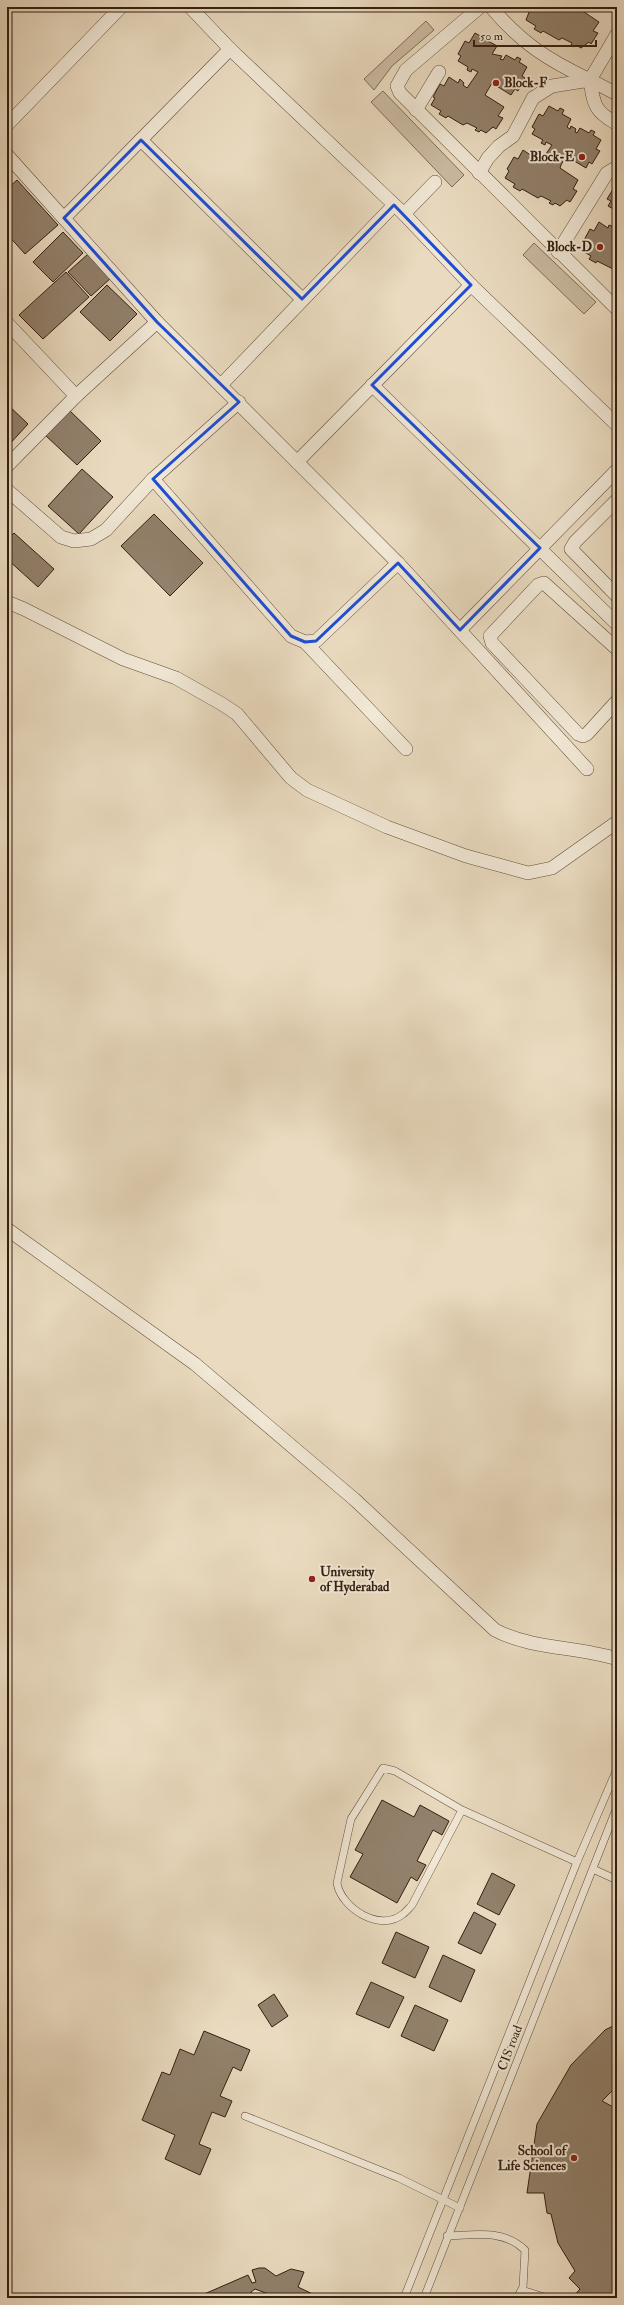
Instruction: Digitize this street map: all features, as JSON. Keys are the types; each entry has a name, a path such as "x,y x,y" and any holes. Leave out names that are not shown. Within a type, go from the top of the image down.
{"street":[{"path":"7,125 121,7"},
{"path":"190,7 230,49 404,214 471,285 617,425"},
{"path":"480,7 406,70 397,86 400,93 617,310"},
{"path":"490,7 516,34 534,49 553,62 617,94"},
{"path":"615,41 590,80 596,108 601,115 617,124"},
{"path":"64,218 230,49"},
{"path":"416,110 439,72"},
{"path":"479,173 488,158 499,146 513,136 533,98 552,86 590,80"},
{"path":"141,140 302,299"},
{"path":"7,154 157,322 239,402 398,563 587,769"},
{"path":"558,252 607,174 617,167"},
{"path":"404,214 435,182"},
{"path":"220,384 394,205"},
{"path":"297,462 471,285"},
{"path":"7,466 76,396 157,322"},
{"path":"7,323 76,396"},
{"path":"372,385 617,624"},
{"path":"7,490 61,537 74,541 91,539 106,530 153,479 239,402"},
{"path":"460,630 617,470"},
{"path":"153,479 291,636 305,642 406,749"},
{"path":"617,500 575,542 571,549 617,596"},
{"path":"305,642 316,641 398,563"},
{"path":"617,649 544,583 538,585 490,636 492,643 578,734 583,736 587,734 617,701"},
{"path":"7,602 24,609 123,659 176,678 222,704 237,714 291,778 306,790 387,827 466,856 528,873 540,871 552,868 617,822"},
{"path":"7,1229 195,1364 354,1498 496,1630 512,1639 599,1653 617,1658"}],"lane":[{"path":"462,1810 412,1905 403,1915 391,1920 378,1920 366,1917 344,1901 338,1892 337,1883 348,1829 351,1819 383,1768 395,1771 462,1810 577,1862"},
{"path":"404,2298 577,1862 617,1769"},
{"name":"CIS road","path":"424,2298 447,2236 460,2208 617,1807"},
{"path":"593,1869 617,1880"},
{"path":"245,2116 399,2178 460,2208"},
{"path":"447,2236 502,2235 516,2241 525,2250 522,2290 518,2298"},
{"path":"522,2290 547,2298"}],"highlighted area":[{"path":"141,140 302,299 394,205 471,285 372,385 540,548 460,630 398,563 316,641 305,642 291,636 153,479 239,402 157,322 64,218"}],"shaded area":[{"path":"426,21 434,30 392,66 374,90 364,79"},
{"path":"383,91 464,175 452,187 371,102"},
{"path":"534,243 596,302 584,314 523,255"}],"building":[{"path":"531,7 582,7 581,10 599,22 593,31 598,33 591,44 589,42 581,48 576,45 574,47 571,45 572,43 562,38 559,40 543,31 541,33 534,29 536,26 526,20"},
{"name":"Block-F","path":"475,33 484,38 486,35 490,37 488,41 497,46 492,54 502,56 500,59 503,60 506,55 515,60 517,57 521,59 519,62 527,67 522,76 525,78 524,81 518,91 515,89 511,95 492,83 485,95 504,107 498,116 503,118 496,129 493,127 486,133 481,130 479,132 475,130 477,128 467,123 463,125 448,116 446,118 439,114 441,111 431,105 435,98 433,97 440,84 444,86 449,77 458,83 460,79 464,83 463,85 467,88 478,72 472,69 471,72 467,70 468,67 458,61 461,56 458,54 465,41 469,43"},
{"name":"Block-E","path":"549,106 558,111 560,108 564,110 562,114 571,119 567,127 570,129 571,126 576,129 575,132 577,133 580,128 589,133 591,130 595,132 593,135 601,140 596,149 600,151 592,164 589,162 586,168 566,156 560,168 578,180 573,189 577,191 570,202 567,200 560,206 555,203 553,205 549,203 551,201 541,196 538,198 522,189 520,191 513,187 515,184 505,178 509,171 507,169 514,157 518,159 523,150 532,156 534,152 539,155 537,158 541,161 552,145 546,142 545,145 541,143 543,140 532,134 535,129 532,127 539,114 543,116"},
{"path":"17,180 58,225 25,254 7,234 7,189"},
{"name":"Block-D","path":"615,186 617,187 617,211 608,206 611,201 607,199"},
{"name":"Block-D","path":"599,222 608,228 609,225 614,227 613,230 617,233 617,268 615,270 597,261 596,263 589,259 591,256 581,250 585,243 583,242 590,229 594,231"},
{"path":"63,232 83,253 53,282 33,262"},
{"path":"88,254 111,278 91,296 68,272"},
{"path":"66,272 89,297 43,339 19,315"},
{"path":"107,285 137,314 110,341 80,312"},
{"path":"7,404 28,424 7,447"},
{"path":"68,409 101,441 77,465 44,434"},
{"path":"82,469 113,497 79,534 48,506"},
{"path":"154,514 203,563 170,596 121,546"},
{"path":"14,533 54,569 38,587 7,559 7,540"},
{"path":"382,1800 414,1817 420,1805 449,1821 442,1835 433,1830 417,1861 426,1865 417,1881 411,1877 397,1903 350,1877 363,1854 355,1850"},
{"path":"492,1873 515,1885 499,1915 477,1904"},
{"path":"474,1912 496,1924 481,1954 458,1943"},
{"path":"396,1932 429,1947 415,1978 382,1963"},
{"path":"443,1955 475,1970 461,2002 429,1987"},
{"path":"371,1982 404,1997 389,2028 356,2014"},
{"path":"274,1994 288,2016 272,2027 258,2005"},
{"path":"415,2005 448,2020 434,2051 401,2036"},
{"name":"School of Life Sciences","path":"617,2024 617,2086 602,2101 617,2109 617,2298 572,2298 580,2289 569,2278 575,2271 558,2243 551,2214 547,2213 544,2193 527,2193 537,2124 571,2065 605,2030"},
{"path":"204,2031 250,2050 241,2071 233,2067 220,2096 232,2101 225,2117 212,2112 199,2144 211,2149 200,2175 165,2159 175,2135 142,2120 162,2072 170,2075 180,2049 194,2055"},
{"path":"265,2268 276,2276 291,2269 304,2272 298,2287 321,2298 279,2298 255,2289 251,2292 254,2298 204,2298 202,2295 248,2275 252,2283 256,2282 252,2270"}],"place":[{"name":"Block-F","path":"496,83"},
{"name":"Block-E","path":"582,157"},
{"name":"Block-D","path":"600,247"},
{"name":"University of Hyderabad","path":"312,1579"},
{"name":"School of Life Sciences","path":"574,2158"}]}
